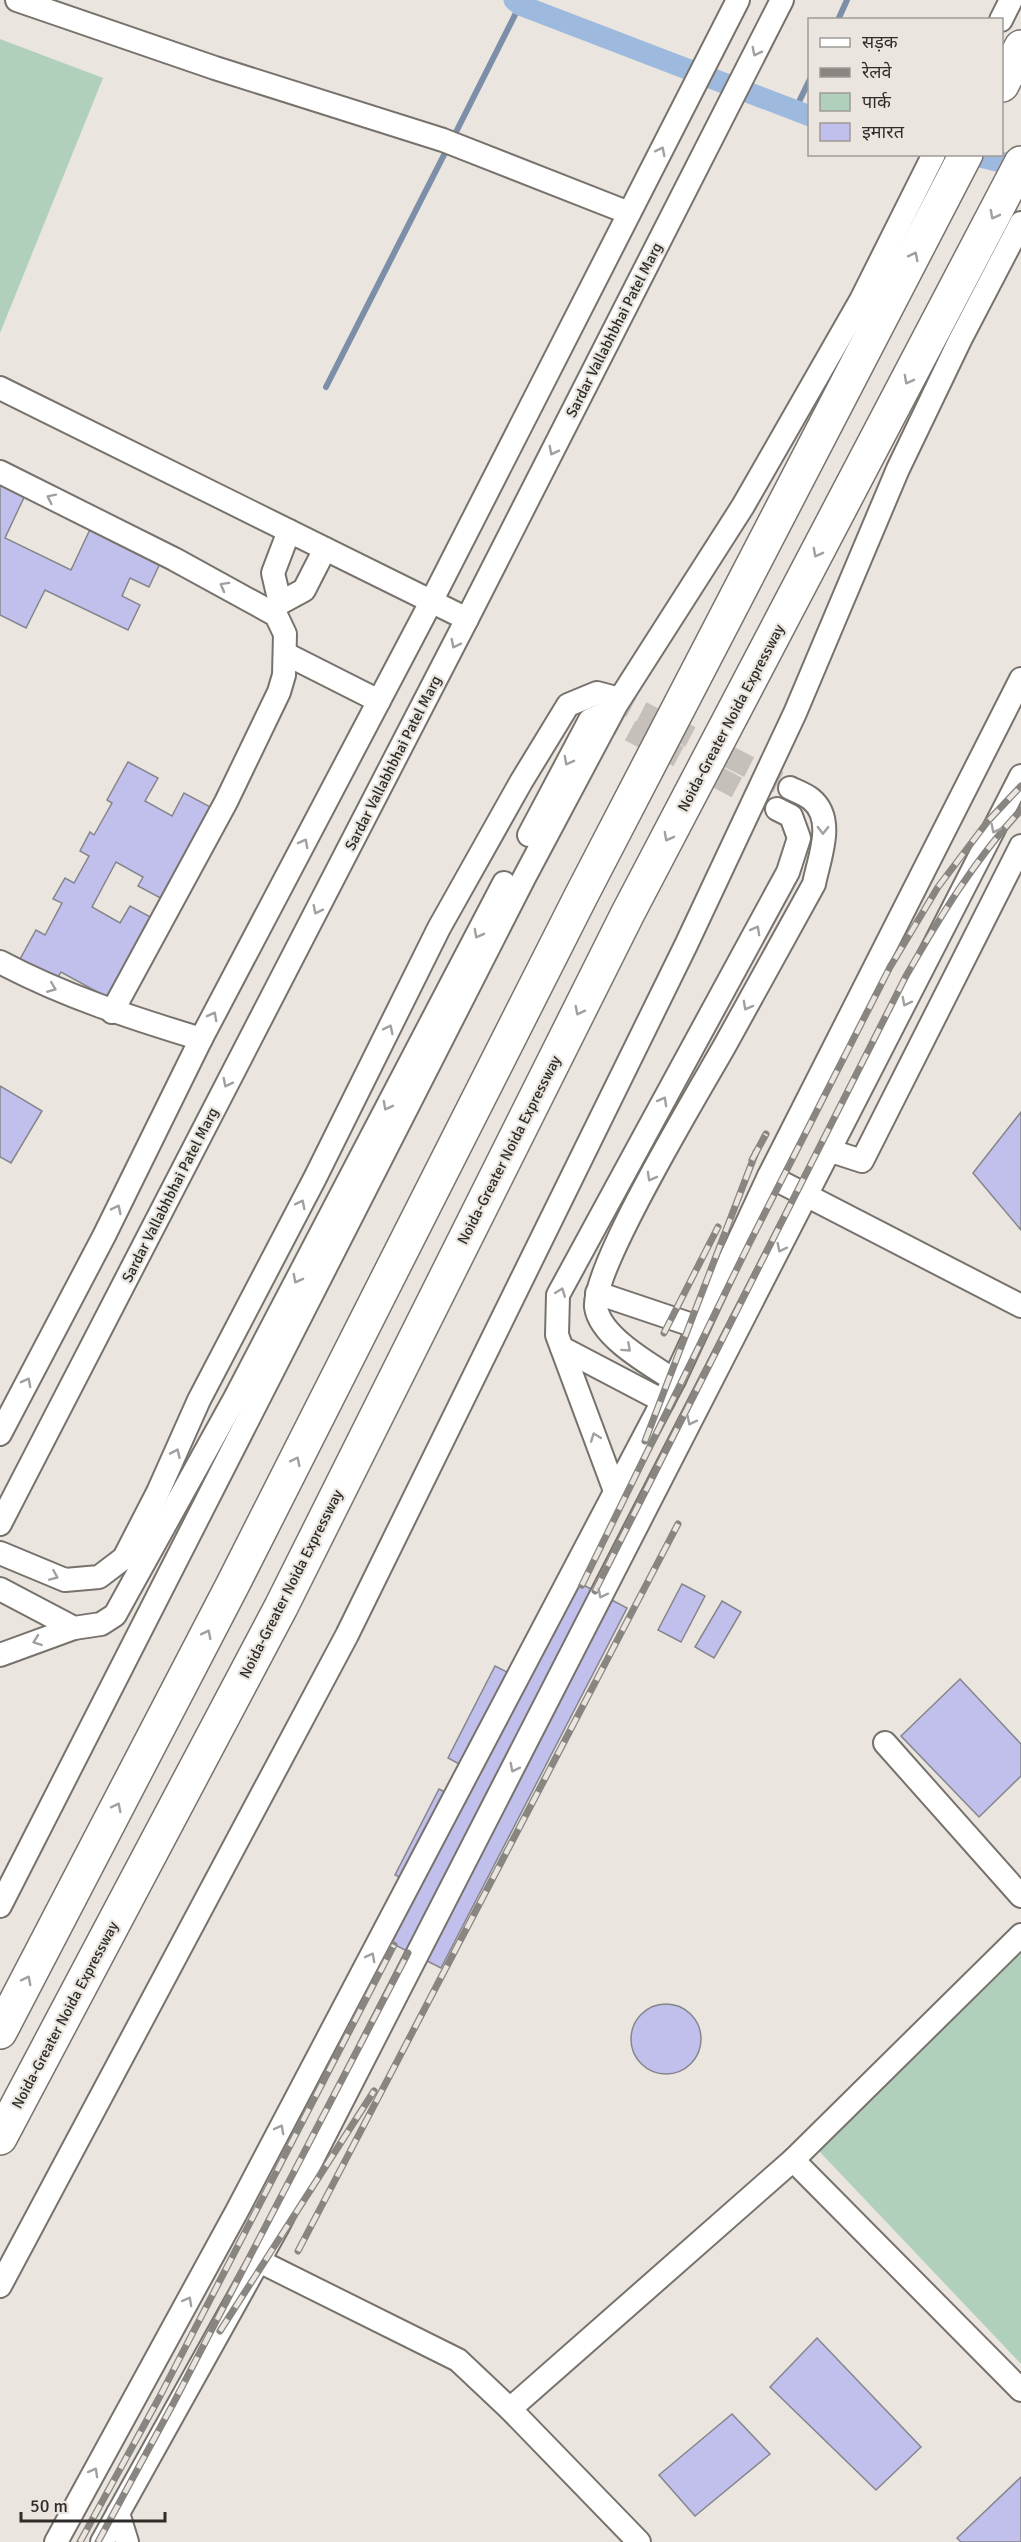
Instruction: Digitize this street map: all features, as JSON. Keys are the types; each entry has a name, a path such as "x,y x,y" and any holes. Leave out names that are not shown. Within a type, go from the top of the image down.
{"highway":[{"path":"1003,83 1021,47"},
{"path":"0,2032 237,1576 581,896 874,304 965,156"},
{"name":"Noida-Greater Noida Expressway","path":"0,2138 281,1607 628,913 947,334 1021,164"}],"street":[{"path":"17,0 215,68 443,140 632,208"},
{"path":"0,1434 104,1236 201,1039 431,602 738,0"},
{"name":"Sardar Vallabhbhai Patel Marg","path":"0,1524 467,619 782,0"},
{"path":"1002,18 1011,0"},
{"path":"0,1906 524,878 592,750 616,705 874,304 933,156"},
{"path":"0,2286 347,1635 686,945 795,713 898,469 947,334 1021,223"},
{"path":"0,388 467,619"},
{"path":"0,472 278,609"},
{"path":"112,1012 226,802 279,692 286,654 285,634 278,609 273,573 289,531"},
{"path":"278,609 304,590 325,549"},
{"path":"286,654 379,701"},
{"path":"56,2542 237,2211 674,1380 769,1176 1021,679"},
{"path":"0,1553 65,1580 99,1577 124,1558 158,1492 199,1400 315,1178 439,928 520,782 568,705 597,693 606,706 590,720 235,1398 115,1615 101,1624 74,1628 0,1655"},
{"path":"102,2542 259,2261 808,1196 1021,776"},
{"path":"674,1380 630,1352 603,1325 596,1308 598,1284 645,1189 814,884 825,830 823,815 812,799 790,788"},
{"path":"615,1491 557,1335 558,1295 788,872 799,838 791,816 777,809"},
{"path":"831,1151 862,1161 1021,846"},
{"path":"0,962 43,985 112,1012 201,1039"},
{"path":"769,1176 1021,1306"},
{"path":"597,1293 698,1327"},
{"path":"562,1348 663,1401"},
{"path":"0,1589 74,1628"},
{"path":"885,1743 1021,1896"},
{"path":"510,2409 793,2160 1021,1935"},
{"path":"793,2160 1021,2390"},
{"path":"259,2261 458,2360 510,2409 639,2542"},
{"path":"118,2513 127,2542"}],"green space":[{"path":"0,39 103,78 0,333"},
{"path":"1021,1953 1021,2364 818,2150"}],"building":[{"path":"0,478 27,491 5,538 71,570 93,523 163,557 149,587 130,578 122,596 140,605 128,630 45,590 26,628 0,615"},
{"path":"128,762 158,778 145,801 172,816 184,793 216,810 166,901 138,886 143,877 116,862 92,907 120,923 130,906 156,920 112,1000 61,972 56,981 19,961 36,930 45,935 62,903 53,899 65,878 74,883 89,856 80,851 90,832 94,835 112,803 107,800"},
{"path":"0,1086 42,1111 11,1163 0,1157"},
{"path":"1021,1112 1021,1230 973,1173"},
{"path":"574,1580 627,1608 441,1968 375,1935 404,1879 395,1875 439,1789 449,1794 463,1766 448,1758 495,1666 515,1676"},
{"path":"682,1584 705,1596 681,1642 658,1630"},
{"path":"722,1601 741,1612 714,1658 695,1647"},
{"path":"960,1679 1021,1744 1021,1776 979,1817 901,1736"},
{"path":"659,2004 673,2004 686,2010 695,2019 701,2032 699,2052 691,2064 673,2074 659,2074 646,2068 637,2059 631,2046 631,2032 637,2019 646,2010"},
{"path":"817,2338 921,2447 876,2490 770,2387"},
{"path":"732,2414 770,2454 695,2516 659,2475"},
{"path":"1021,2477 1021,2542 961,2542 957,2538"}],"waterway":[{"path":"514,0 520,5 808,115"},
{"path":"839,18 847,0"},
{"path":"453,138 520,5"},
{"path":"794,112 808,83"},
{"path":"326,387 448,147"},
{"path":"976,156 1021,167"}],"tunnel":[{"path":"612,697 790,788"},
{"path":"601,715 777,809"}],"railway":[{"path":"582,1585 750,1242 890,967 938,887 988,821 1021,786"},
{"path":"595,1591 906,976 973,869 1021,810"},
{"path":"752,1160 766,1134"},
{"path":"645,1441 756,1152"},
{"path":"664,1333 718,1227"},
{"path":"298,2251 678,1524"},
{"path":"80,2542 159,2398 394,1945"},
{"path":"98,2542 173,2404 408,1953"},
{"path":"220,2331 374,2091"}]}
